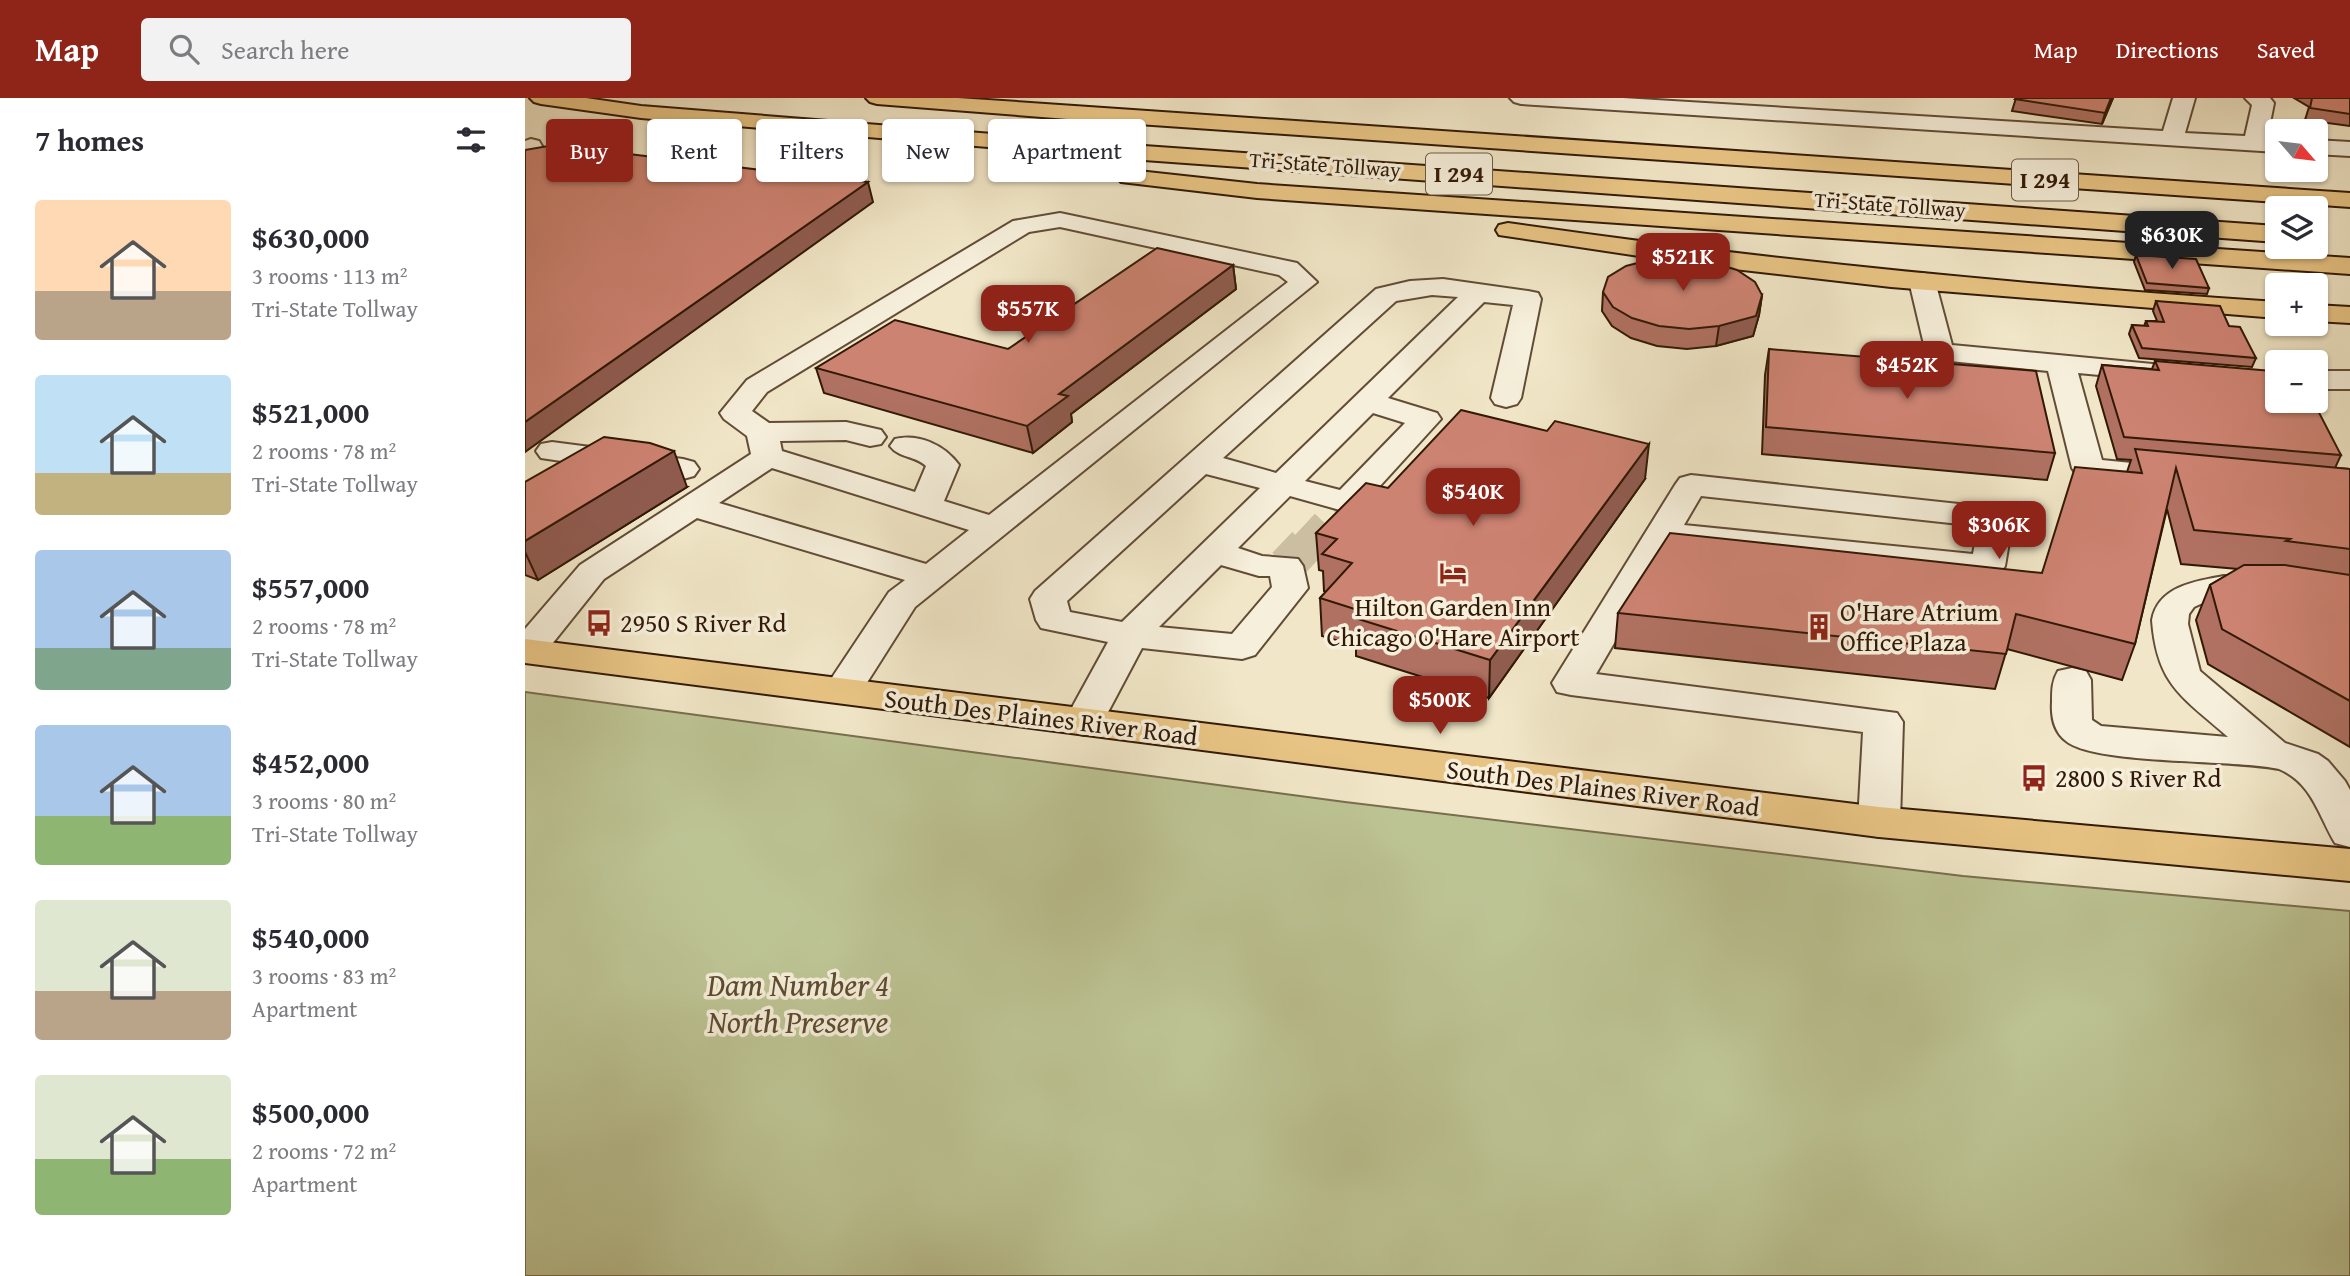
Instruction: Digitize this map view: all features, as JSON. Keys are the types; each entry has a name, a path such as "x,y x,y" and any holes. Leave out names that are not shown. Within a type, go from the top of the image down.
{"main road":[{"name":"Tri-State Tollway","path":"541,98 641,112 1130,152 2265,233"},
{"name":"Tri-State Tollway","path":"877,98 2350,200"},
{"path":"641,112 988,161"},
{"path":"1146,178 1257,191 1705,259 1922,281 2265,309"},
{"path":"1257,191 2350,266"},
{"path":"2328,314 2350,315"},
{"name":"South Des Plaines River Road","path":"526,651 1879,822 2350,866"}],"lane":[{"path":"1521,98 1841,108 2265,144"},
{"path":"2172,138 2184,98"},
{"path":"2256,98 2263,103 2265,130"},
{"path":"2328,148 2350,149"},
{"path":"842,691 902,600 1304,282 1288,269 1060,220 1022,226 757,386 735,413 765,444 926,506 993,527"},
{"path":"1922,281 1940,353 2184,374"},
{"path":"1215,552 1259,566 1286,566 1290,587 1243,647 1130,635 1054,620 1048,599 1386,295 1410,288 1447,286 1528,299 1506,398"},
{"path":"1084,722 1130,635 1478,293"},
{"path":"2061,363 2088,468 2212,479"},
{"path":"1200,461 1347,502 1426,419 1367,402"},
{"path":"526,651 591,572 692,506 765,444 846,431 870,437"},
{"path":"906,446 932,454 943,465 926,506"},
{"path":"552,451 633,460 683,469"},
{"path":"1663,533 1987,566 1996,518 1691,485 1571,683 1883,722 1879,822"},
{"path":"692,506 932,577"},
{"path":"2272,754 2184,677 2177,656 2171,613 2184,597 2194,592 2223,587 2260,588 2350,598"},
{"path":"2072,680 2073,725 2084,736 2103,740 2272,754 2295,759 2314,769 2323,778 2350,832"}],"green space":[{"name":"Dam Number 4 North Preserve","path":"525,692 1345,802 1963,876 2350,911 2350,1276 525,1276"}],"building":[{"path":"2016,98 2111,98 2105,113"},
{"path":"2312,98 2350,98 2350,114 2310,108"},
{"path":"546,146 546,182 633,182 633,155 647,156 647,182 742,182 742,168 756,169 756,182 868,182 525,422 525,150"},
{"path":"1157,248 1233,265 1059,394 1068,396 1027,426 816,368 895,320 1008,349"},
{"path":"2136,255 2196,259 2209,288 2147,283"},
{"path":"1682,258 1711,262 1737,270 1755,282 1762,295 1756,316 1719,326 1689,329 1659,326 1632,318 1613,307 1603,292 1608,277 1626,266 1653,259"},
{"path":"2156,301 2220,306 2229,326 2240,327 2256,358 2142,348 2132,325 2148,326 2146,321 2164,322"},
{"path":"1769,349 2036,371 2055,453 1766,427"},
{"path":"2155,361 2265,370 2265,413 2319,413 2341,455 2124,437 2102,365 2159,370"},
{"name":"Hilton Garden Inn Chicago O'Hare Airport","path":"1461,410 1547,431 1555,421 1649,444 1490,660 1355,618 1361,611 1320,598 1352,563 1322,554 1337,539 1316,533 1366,483 1388,488"},
{"path":"604,437 650,443 674,451 525,541 525,482"},
{"path":"2135,449 2350,469 2350,549 2286,541 2290,539 2194,530 2176,468 2135,644 2016,614 2006,654 1618,613 1670,533 2042,573 2075,467 2142,473"},
{"path":"2244,565 2285,565 2350,575 2350,701 2222,629 2210,585"}],"tunnel":[{"path":"1305,547 1347,502"},
{"path":"1286,566 1306,545"}],"place":[{"name":"Hilton Garden Inn Chicago O'Hare Airport","path":"1453,573"},
{"name":"2950 S River Rd","path":"599,623"},
{"name":"O'Hare Atrium Office Plaza","path":"1819,627"},
{"name":"2800 S River Rd","path":"2034,778"}]}
